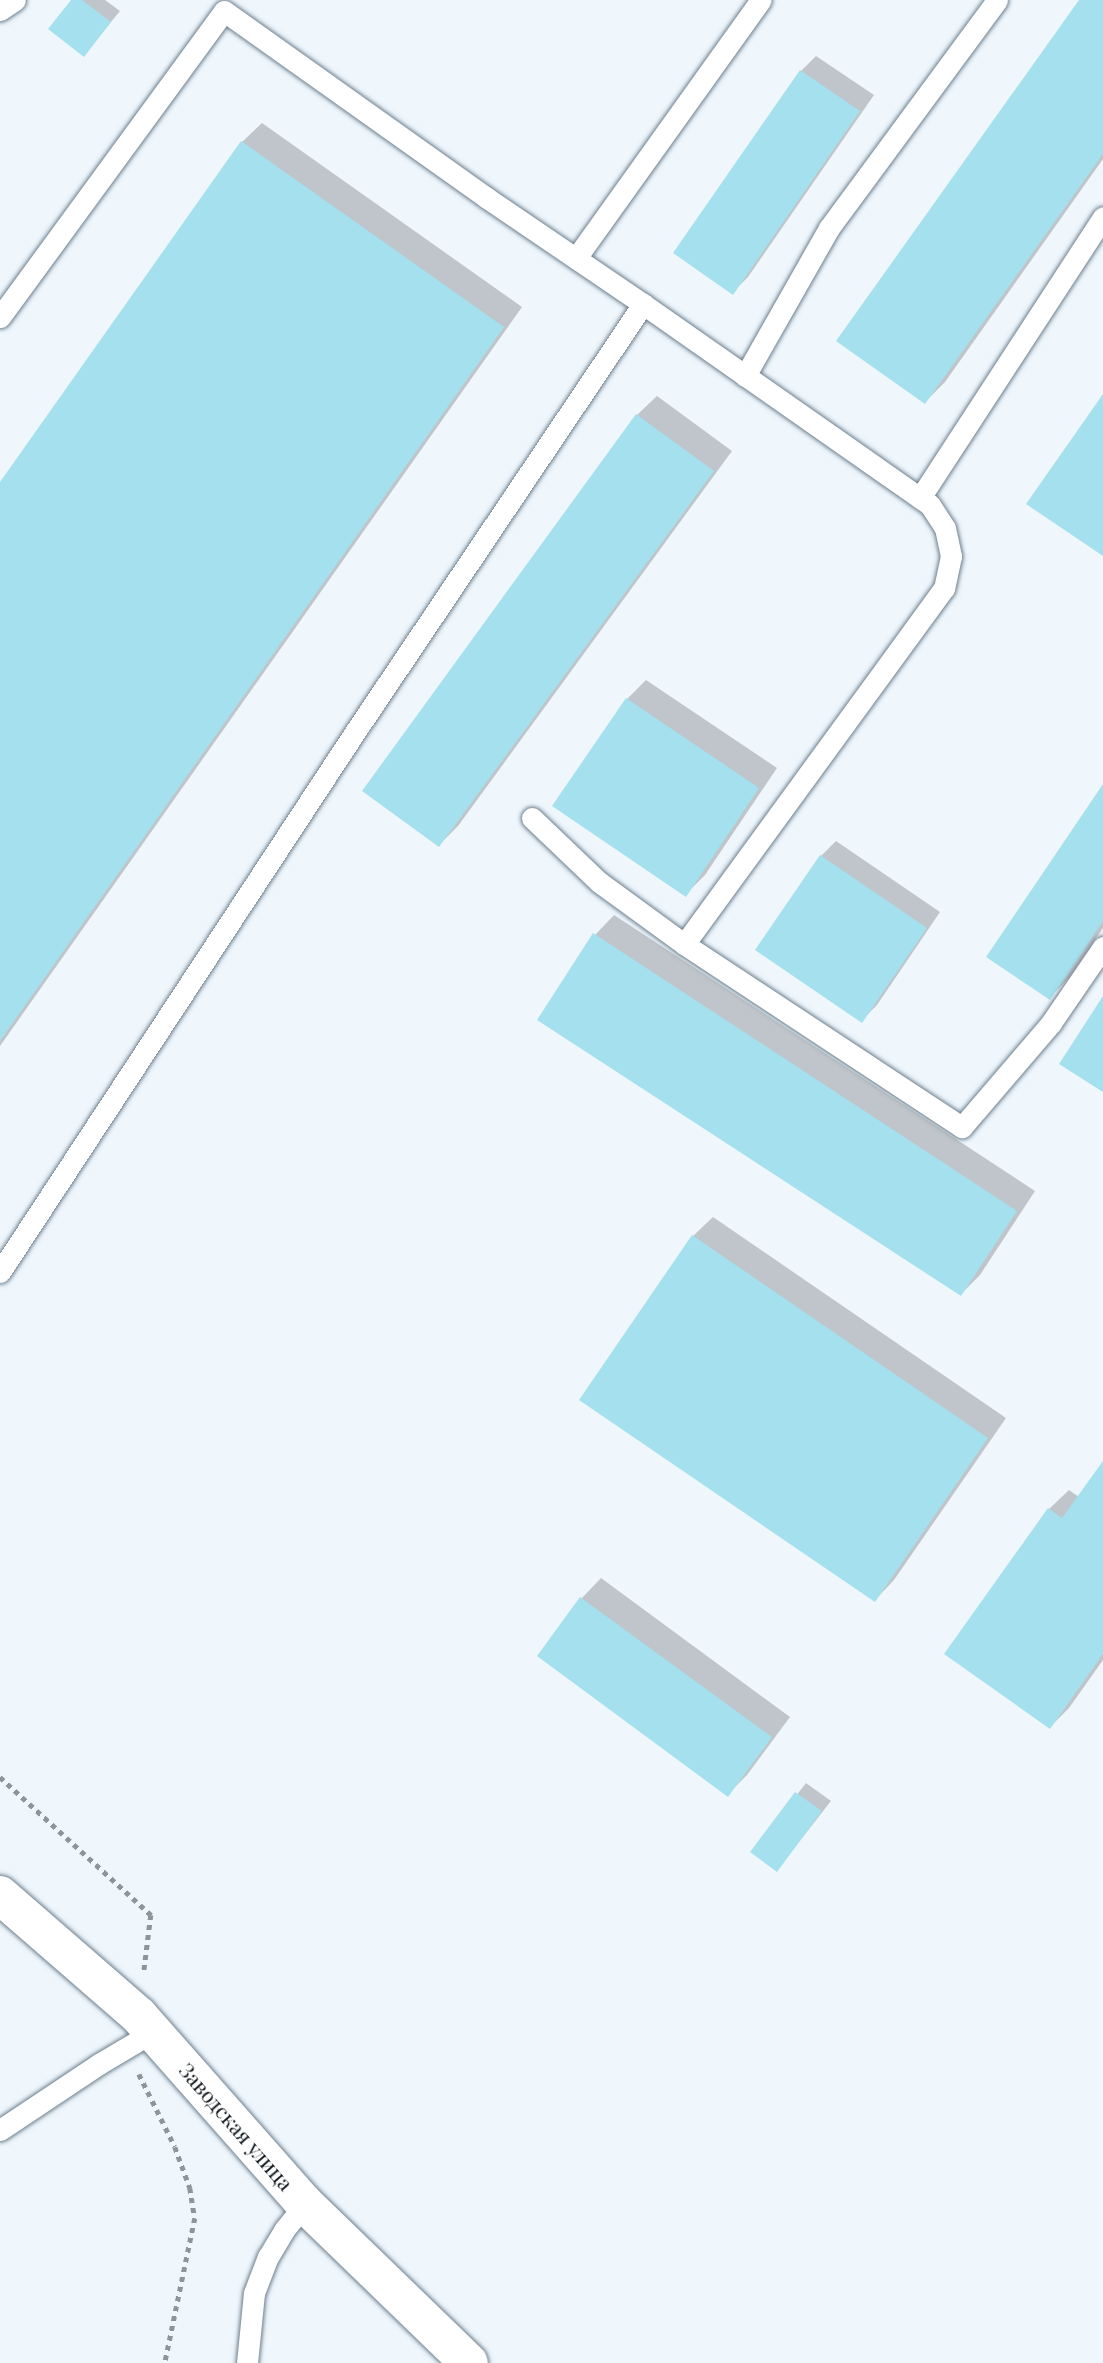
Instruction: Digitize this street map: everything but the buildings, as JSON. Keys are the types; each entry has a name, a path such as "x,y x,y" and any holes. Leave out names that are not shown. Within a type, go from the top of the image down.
{"street":[{"name":"Заводская улица","path":"0,1896 139,2016 305,2204 469,2363"}],"lane":[{"path":"0,10 15,0"},
{"path":"576,258 761,0"},
{"path":"745,376 829,228 997,0"},
{"path":"0,317 215,6 930,505 945,528 951,556 944,588 684,944"},
{"path":"919,498 1103,217"},
{"path":"0,1272 355,732 643,304"},
{"path":"532,818 599,882 684,944 962,1127 1051,1023 1103,947"},
{"path":"0,2130 99,2064 153,2032"},
{"path":"247,2363 254,2293 268,2258 284,2230 305,2204"}]}
